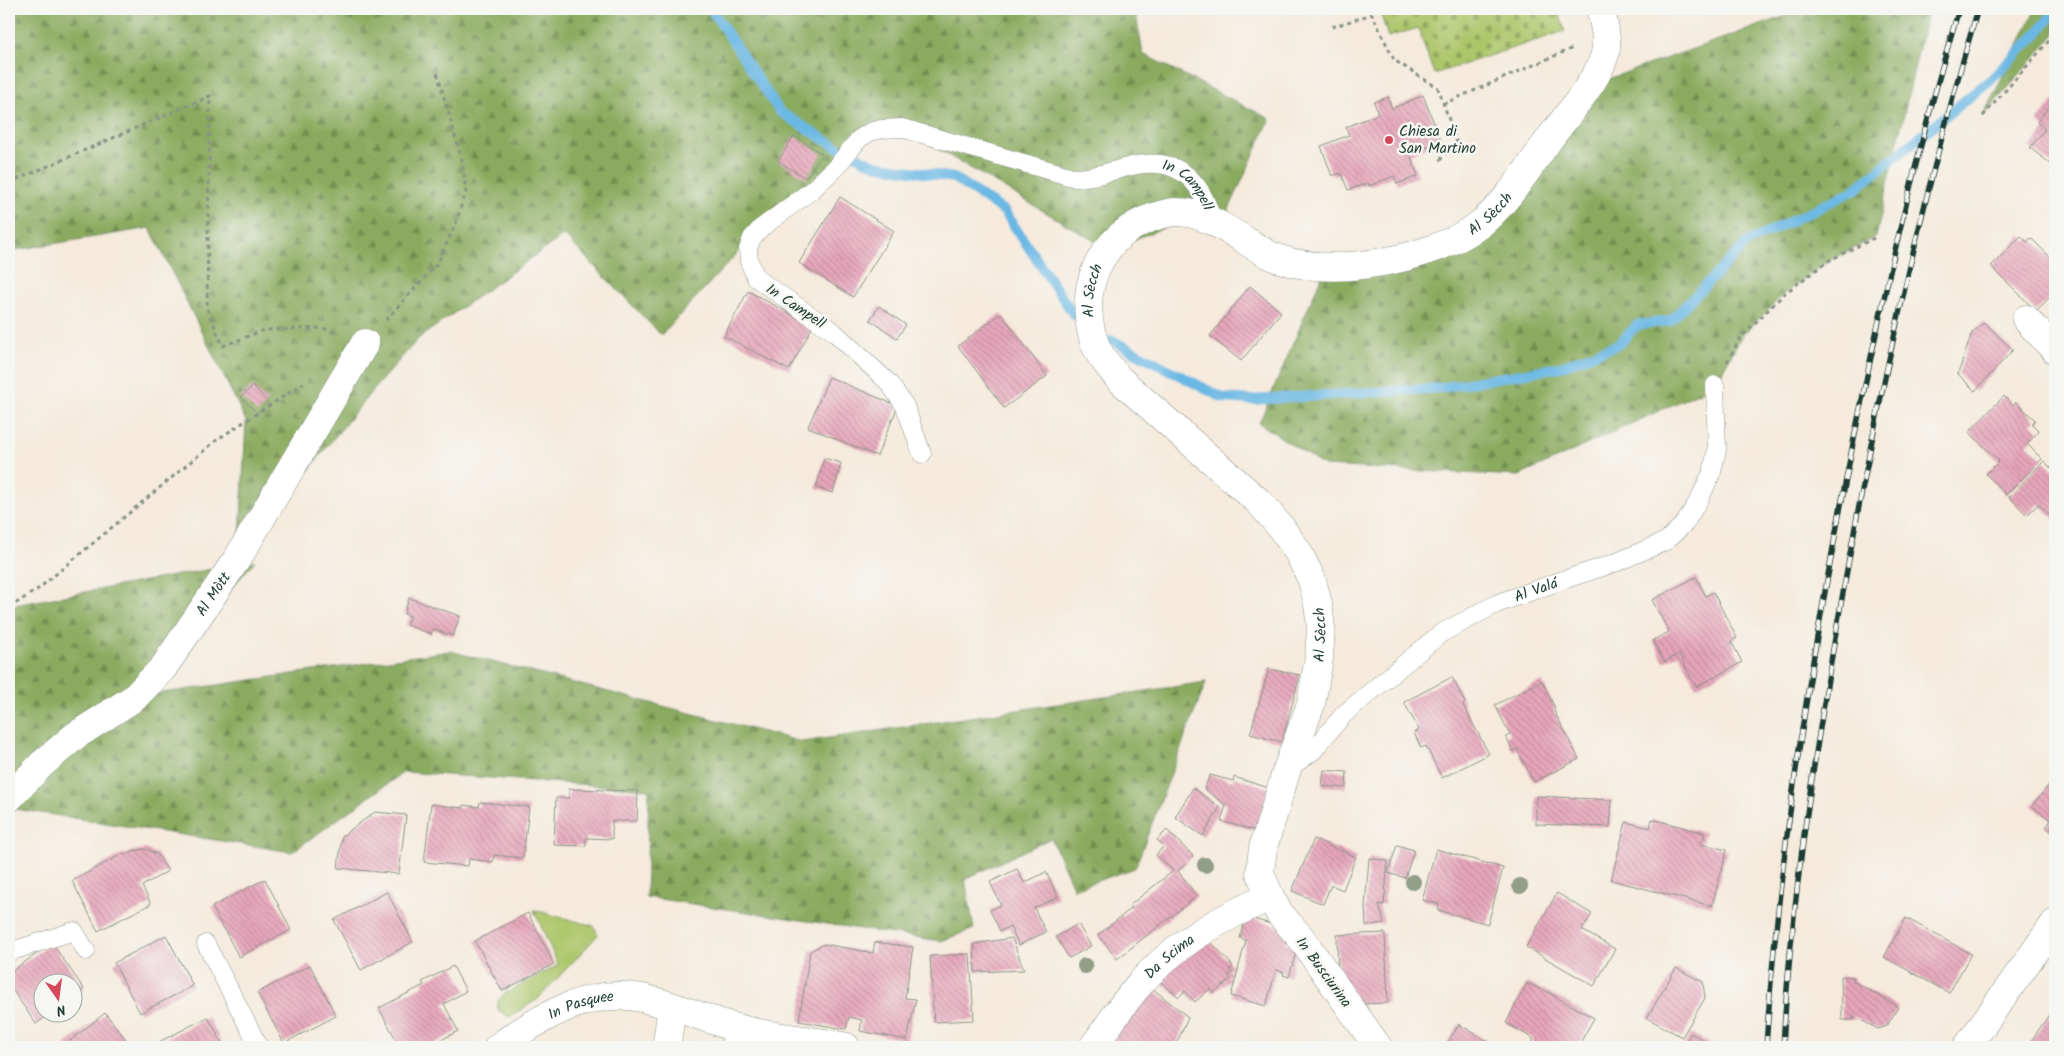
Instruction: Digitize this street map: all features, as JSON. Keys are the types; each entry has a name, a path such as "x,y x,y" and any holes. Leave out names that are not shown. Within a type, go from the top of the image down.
{"street":[{"name":"Al Sècch","path":"1270,898 1260,873 1263,848 1287,769 1311,704 1319,658 1321,628 1312,580 1298,552 1260,503 1119,379 1097,348 1088,304 1094,272 1108,249 1126,231 1167,213 1197,214 1276,258 1299,264 1326,266 1355,265 1410,256 1461,236 1480,225 1500,206 1588,86 1603,59 1606,49 1603,21"},
{"path":"2026,319 2055,350"},
{"name":"Al Mòtt","path":"9,798 42,764 75,736 134,698 163,668 239,556 365,343"},
{"name":"Da Scima","path":"1093,1047 1138,986 1181,944 1239,910 1270,898"},
{"name":"In Busciurina","path":"1270,898 1280,914 1301,938 1378,1047"},
{"path":"1966,1047 2055,923"},
{"name":"In Pasquee","path":"498,1047 525,1028 562,1009 586,1001 613,996 641,998 672,1007 733,1038 846,1047"},
{"path":"667,1042 672,1007"}],"lane":[{"name":"In Campell","path":"922,454 905,406 889,383 834,332 756,278 749,262 748,248 752,238 761,228 812,190 836,167 859,139 870,132 882,128 902,128 1076,178 1088,178 1144,164 1166,164 1182,171 1198,186 1208,202 1213,223"},
{"name":"Al Valá","path":"1287,769 1313,751 1343,715 1440,634 1496,604 1615,563 1666,540 1685,523 1712,472 1717,450 1715,385"},
{"path":"9,952 74,931 86,951"},
{"path":"206,944 258,1047"}],"path":[{"path":"1332,27 1372,14 1394,60 1438,88 1457,144 1436,163"},
{"path":"1443,104 1603,21"},
{"path":"1983,116 2055,34"},
{"path":"9,183 210,96 206,309 223,346 264,330 323,328 365,343 437,264 455,225 466,191 462,160 436,69"},
{"path":"1715,385 1741,337 1785,293 1828,260 1876,237"},
{"path":"9,608 38,589 218,439 308,380"}],"green space":[{"path":"9,9 1135,9 1143,54 1270,119 1221,227 1197,215 1108,249 902,128 882,129 761,228 661,335 564,235 419,338 372,391 239,556 246,421 150,228 9,251"},
{"path":"1379,9 1558,9 1565,31 1434,74 1418,28 1388,37"},
{"path":"1806,9 1928,9 1876,237 1828,261 1785,293 1741,337 1715,385 1519,476 1324,466 1259,423 1326,266 1461,236 1588,86"},
{"path":"2036,9 2055,9 2055,34 1983,116"},
{"path":"255,561 135,697 450,651 802,742 1206,682 1135,868 1074,889 1051,838 965,879 974,929 941,941 646,897 649,789 404,772 292,852 9,808 9,606"},
{"path":"534,910 594,926 598,935 538,999 509,1017 498,1010 498,1001 504,994 558,965"}],"building":[{"name":"Chiesa di San Martino","path":"1423,95 1442,144 1435,147 1433,144 1410,154 1418,176 1397,184 1394,176 1369,186 1368,183 1348,190 1341,173 1332,176 1321,146 1349,135 1346,127 1378,114 1374,102 1388,97 1392,109"},
{"path":"2055,99 2055,167 2030,148 2045,129 2037,122"},
{"path":"794,136 822,154 806,178 778,161"},
{"path":"840,197 894,231 853,297 799,263"},
{"path":"2021,236 2027,242 2031,238 2055,262 2055,292 2036,311 1991,266"},
{"path":"1250,286 1281,312 1241,361 1210,336"},
{"path":"748,291 813,326 789,370 724,336"},
{"path":"879,306 906,325 897,338 870,320"},
{"path":"1001,313 1047,376 1004,408 958,346"},
{"path":"1984,322 2013,350 1975,391 1958,374 1972,333"},
{"path":"829,377 898,406 877,456 808,427"},
{"path":"253,386 268,402 257,413 241,397"},
{"path":"2004,396 2013,405 2016,402 2035,420 2032,424 2039,431 2027,444 2042,459 2006,495 1986,474 1999,461 1969,432"},
{"path":"824,458 841,463 833,493 816,488"},
{"path":"2044,461 2055,472 2055,520 2039,504 2027,515 2009,497"},
{"path":"1696,577 1706,596 1713,592 1737,638 1731,641 1742,662 1696,687 1679,654 1664,662 1653,640 1669,632 1652,600"},
{"path":"409,598 460,616 453,636 433,629 431,634 406,625 410,616 404,614"},
{"path":"1269,669 1300,675 1282,742 1250,734"},
{"path":"1452,677 1465,703 1463,705 1489,754 1442,778 1426,746 1421,748 1414,733 1419,730 1404,702"},
{"path":"1542,681 1555,708 1553,709 1579,759 1534,782 1517,749 1513,751 1506,737 1510,734 1495,705"},
{"path":"1324,770 1347,772 1346,788 1322,786"},
{"path":"1210,775 1233,781 1234,777 1269,788 1256,831 1221,821 1226,805 1204,789"},
{"path":"2055,777 2055,835 2046,827 2051,820 2032,806"},
{"path":"1193,788 1220,807 1203,836 1175,817"},
{"path":"569,789 638,791 637,821 612,821 612,839 586,838 586,846 554,845 556,798 569,798"},
{"path":"1536,796 1612,800 1610,827 1536,824"},
{"path":"480,802 529,807 523,858 494,855 493,862 469,859 468,866 424,862 431,804 463,808 463,805 479,807"},
{"path":"375,812 406,815 399,874 338,868 342,836"},
{"path":"1652,819 1705,833 1701,844 1727,850 1712,906 1611,880 1626,822 1650,828"},
{"path":"1167,830 1193,856 1178,871 1197,896 1117,959 1098,935 1132,908 1130,905 1173,871 1156,855 1164,846 1157,840"},
{"path":"1314,839 1356,857 1343,890 1331,885 1323,904 1292,891"},
{"path":"1397,845 1414,850 1405,878 1388,873"},
{"path":"145,849 157,854 168,871 142,886 151,904 98,931 72,881 124,853 125,855 132,851"},
{"path":"1436,849 1503,868 1488,924 1438,910 1439,904 1422,900"},
{"path":"1369,858 1388,861 1384,905 1379,904 1384,923 1366,926 1365,907"},
{"path":"1017,869 1024,883 1046,872 1058,897 1034,908 1046,932 1019,945 1010,927 1000,931 990,910 1001,905 990,882"},
{"path":"265,879 291,930 239,957 212,907"},
{"path":"387,892 413,942 361,970 334,920"},
{"path":"1557,893 1592,914 1582,930 1615,949 1594,986 1526,947"},
{"path":"528,913 554,964 502,991 475,941"},
{"path":"1246,917 1289,929 1285,943 1292,944 1297,949 1289,977 1283,975 1284,972 1276,970 1266,1006 1231,996 1246,940 1240,938"},
{"path":"1906,918 1971,954 1949,993 1884,957"},
{"path":"1078,924 1091,946 1069,958 1056,937"},
{"path":"1385,933 1388,1003 1358,1004 1338,980 1337,935"},
{"path":"166,935 193,986 140,1013 114,963"},
{"path":"1012,938 1024,970 975,972 974,944"},
{"path":"1207,938 1233,966 1229,970 1232,973 1228,976 1231,979 1213,993 1210,989 1195,1002 1185,991 1179,997 1156,978"},
{"path":"875,942 913,947 905,998 916,999 907,1040 860,1031 862,1020 849,1017 846,1029 799,1021 810,951 824,944 873,953"},
{"path":"52,943 74,974 32,974 32,1018 9,985 9,973"},
{"path":"970,954 974,1020 934,1022 930,956"},
{"path":"310,965 336,1016 284,1043 257,993"},
{"path":"453,966 466,991 444,1004 458,1031 428,1047 400,1047 379,1008 424,985 422,982"},
{"path":"1676,968 1703,982 1705,998 1682,1037 1647,1018"},
{"path":"1841,976 1854,977 1853,981 1898,1007 1887,1026 1878,1029 1853,1016 1854,1020 1842,1020"},
{"path":"1527,983 1542,989 1594,1018 1580,1043 1588,1047 1529,1047 1534,1039 1506,1023"},
{"path":"1148,985 1188,1017 1175,1047 1170,1044 1168,1047 1123,1047 1113,1040"},
{"path":"2055,1006 2055,1047 2027,1047"},
{"path":"105,1013 132,1047 62,1047"},
{"path":"208,1017 224,1047 157,1047 155,1044"},
{"path":"1459,1024 1497,1047 1445,1047"},
{"path":"1691,1033 1716,1047 1683,1047"},
{"path":"1211,1043 1222,1047 1209,1047"}],"waterway":[{"path":"711,9 780,112 835,146 875,165 954,178 1004,211 1074,315"},
{"path":"1112,340 1223,398 1250,400 1440,388 1560,367 1619,344 1637,325 1670,321 1748,242 1853,191 1990,80 2035,36 2055,11"}],"railway":[{"path":"1766,1047 1778,911 1795,775 1805,707 1841,505 1894,255 1924,132 1959,9"},
{"path":"1783,1047 1792,938 1805,830 1821,722 1853,538 1900,309 1936,158 1978,9"}],"place":[{"name":"Chiesa di San Martino","path":"1389,140"}]}
